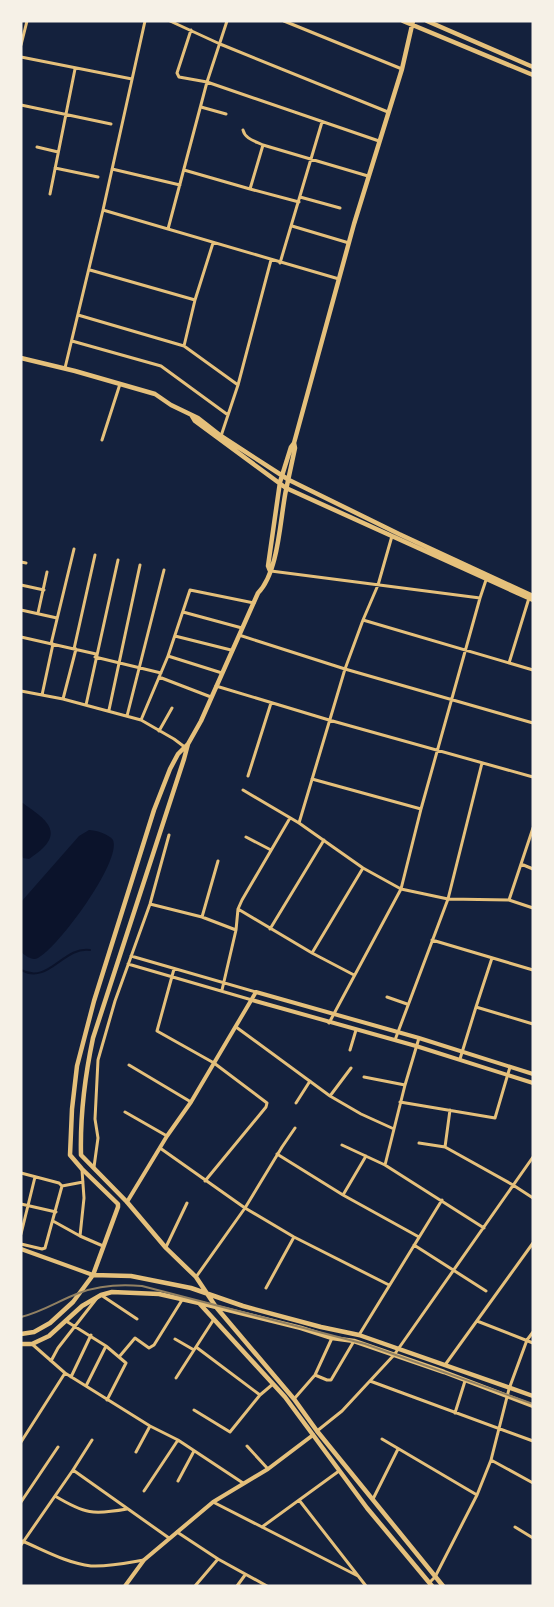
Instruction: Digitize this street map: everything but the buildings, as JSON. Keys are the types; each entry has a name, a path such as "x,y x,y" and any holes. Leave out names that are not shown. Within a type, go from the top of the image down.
{"main road":[{"path":"403,21 413,23 533,75"},
{"path":"427,21 533,67"},
{"path":"270,571 268,566 280,482 294,443 368,176 402,69 413,23"},
{"path":"21,358 65,368 155,394 198,418 221,436 288,480 532,598"},
{"path":"192,416 195,421 286,488 486,580 532,598"},
{"path":"21,1334 34,1332 50,1323 74,1302 93,1275 118,1206 71,1157 72,1109 77,1066 94,1001 154,810 170,769 201,721 242,628 273,567 286,488 295,448 294,443"},
{"path":"186,746 93,1038 87,1066 80,1137 81,1155 127,1202 166,1248 196,1277 205,1293 315,1433 443,1586"},
{"path":"71,1157 81,1155"},
{"path":"93,1275 113,1274 139,1277 177,1285 243,1306 359,1335 533,1396"},
{"path":"21,1344 32,1344 49,1336 82,1306 99,1296 112,1292 159,1294 354,1342 533,1406"},
{"path":"199,1303 273,1383 294,1398 339,1471 367,1508 431,1584"}],"street":[{"path":"21,46 27,21"},
{"path":"65,368 90,270 145,21"},
{"path":"170,21 220,44 388,112"},
{"path":"168,229 207,82 227,21"},
{"path":"284,21 402,69"},
{"path":"191,30 179,77 207,82 379,141"},
{"path":"21,57 132,79"},
{"path":"50,194 75,69"},
{"path":"21,106 111,124"},
{"path":"201,107 226,114"},
{"path":"280,263 322,122"},
{"path":"243,130 244,134 249,138 263,145 368,176"},
{"path":"250,189 263,145"},
{"path":"37,147 58,152"},
{"path":"55,168 98,177"},
{"path":"112,170 180,185"},
{"path":"184,170 298,202"},
{"path":"300,196 340,208"},
{"path":"103,210 339,279"},
{"path":"292,226 349,243"},
{"path":"184,346 195,300 213,243"},
{"path":"221,436 238,385 271,260"},
{"path":"90,270 195,300"},
{"path":"78,315 184,346 238,385"},
{"path":"72,341 161,366 228,415"},
{"path":"102,440 120,383"},
{"path":"299,823 345,669 378,585 392,536"},
{"path":"42,694 57,618 74,550"},
{"path":"63,699 95,554"},
{"path":"86,705 118,560"},
{"path":"21,562 26,563"},
{"path":"109,710 140,565"},
{"path":"128,716 164,570"},
{"path":"270,571 480,598"},
{"path":"38,613 47,572"},
{"path":"329,1022 401,889 421,809 486,580"},
{"path":"21,585 44,590"},
{"path":"140,720 168,656 190,590 254,604"},
{"path":"509,663 532,598"},
{"path":"21,610 57,618"},
{"path":"183,612 242,628"},
{"path":"363,620 533,670"},
{"path":"239,635 345,669 533,722"},
{"path":"175,636 232,650"},
{"path":"21,637 141,666 211,697"},
{"path":"168,656 222,673"},
{"path":"216,686 329,720 533,777"},
{"path":"21,691 42,694 128,716 140,720 186,746"},
{"path":"248,776 271,703"},
{"path":"159,731 172,708"},
{"path":"395,1040 448,899 482,763"},
{"path":"312,779 421,809"},
{"path":"243,790 299,823 363,868 401,889 448,899 509,900 533,908"},
{"path":"222,990 236,930 238,909 290,818"},
{"path":"509,900 521,864 531,842 533,828"},
{"path":"94,1168 98,1138 95,1119 98,1060 128,964 150,904 169,835"},
{"path":"246,837 271,850"},
{"path":"270,929 324,840"},
{"path":"202,917 218,861"},
{"path":"521,864 533,869"},
{"path":"312,953 363,868"},
{"path":"150,904 202,917 236,930"},
{"path":"238,909 312,953 354,974"},
{"path":"432,940 533,970"},
{"path":"131,956 420,1038 533,1074"},
{"path":"460,1059 492,958"},
{"path":"128,964 416,1046 533,1083"},
{"path":"174,969 157,1031 214,1064 266,1101 267,1105 205,1181"},
{"path":"127,1202 159,1148 191,1102 256,992"},
{"path":"386,996 407,1004"},
{"path":"476,1007 533,1024"},
{"path":"236,1026 330,1096 361,1114 394,1129"},
{"path":"350,1050 356,1030"},
{"path":"385,1165 404,1085 420,1038"},
{"path":"130,1065 191,1102"},
{"path":"400,1102 496,1118 510,1067"},
{"path":"330,1096 351,1068"},
{"path":"364,1077 404,1085"},
{"path":"296,1103 310,1081"},
{"path":"445,1147 450,1110"},
{"path":"125,1112 167,1136"},
{"path":"196,1277 245,1208 295,1128"},
{"path":"419,1143 445,1147 533,1198"},
{"path":"342,1145 385,1165 484,1228"},
{"path":"159,1148 245,1208 294,1237 388,1285"},
{"path":"277,1154 343,1195 419,1238"},
{"path":"343,1195 366,1156"},
{"path":"125,1586 144,1560 169,1538 214,1502 268,1469 342,1411 394,1356 533,1157"},
{"path":"80,1236 84,1198 82,1169"},
{"path":"21,1173 60,1183 62,1186"},
{"path":"21,1234 35,1177"},
{"path":"62,1186 83,1182"},
{"path":"21,1244 42,1250 46,1248 62,1186"},
{"path":"359,1335 442,1200"},
{"path":"166,1248 187,1203"},
{"path":"21,1204 56,1212"},
{"path":"54,1221 80,1236 103,1246"},
{"path":"266,1288 294,1237"},
{"path":"445,1365 533,1243"},
{"path":"414,1246 486,1292"},
{"path":"21,1249 93,1275"},
{"path":"52,1361 75,1325 99,1296 137,1319"},
{"path":"119,1357 135,1338 149,1348 154,1346 182,1300"},
{"path":"176,1378 214,1318"},
{"path":"66,1321 91,1335 126,1363 107,1400"},
{"path":"477,1321 533,1343"},
{"path":"431,1584 477,1495 491,1460 509,1389 527,1340 533,1332"},
{"path":"71,1377 91,1335"},
{"path":"294,1398 315,1375 332,1338"},
{"path":"175,1339 195,1348 260,1395"},
{"path":"315,1375 331,1380 354,1342"},
{"path":"32,1344 71,1377 150,1426 178,1440 243,1483"},
{"path":"86,1386 106,1346"},
{"path":"21,1442 65,1373"},
{"path":"370,1381 533,1441"},
{"path":"455,1413 465,1381"},
{"path":"194,1410 230,1432 260,1395 273,1383"},
{"path":"136,1452 150,1426"},
{"path":"382,1439 477,1495"},
{"path":"92,1440 22,1542 65,1560 91,1566 144,1560"},
{"path":"144,1492 178,1440"},
{"path":"247,1446 268,1469"},
{"path":"21,1502 58,1447"},
{"path":"372,1500 398,1449"},
{"path":"178,1481 194,1451"},
{"path":"491,1460 533,1483"},
{"path":"73,1470 169,1538"},
{"path":"262,1527 339,1471"},
{"path":"55,1496 81,1510 99,1513 127,1509"},
{"path":"299,1500 366,1586"},
{"path":"214,1502 358,1576"},
{"path":"515,1527 533,1538"},
{"path":"177,1532 218,1559 267,1586"},
{"path":"195,1586 218,1559"},
{"path":"237,1586 245,1575"}],"water":[{"path":"21,802 46,822 51,836 48,843 29,859 23,858 21,854"},
{"path":"89,830 105,834 113,840 113,851 108,866 73,922 47,951 38,958 29,958 21,952 21,902 79,836"}],"waterway":[{"path":"21,970 40,973 80,950 90,950"}],"railway":[{"path":"21,1317 95,1288 118,1285 142,1286 365,1344 533,1404"}]}
